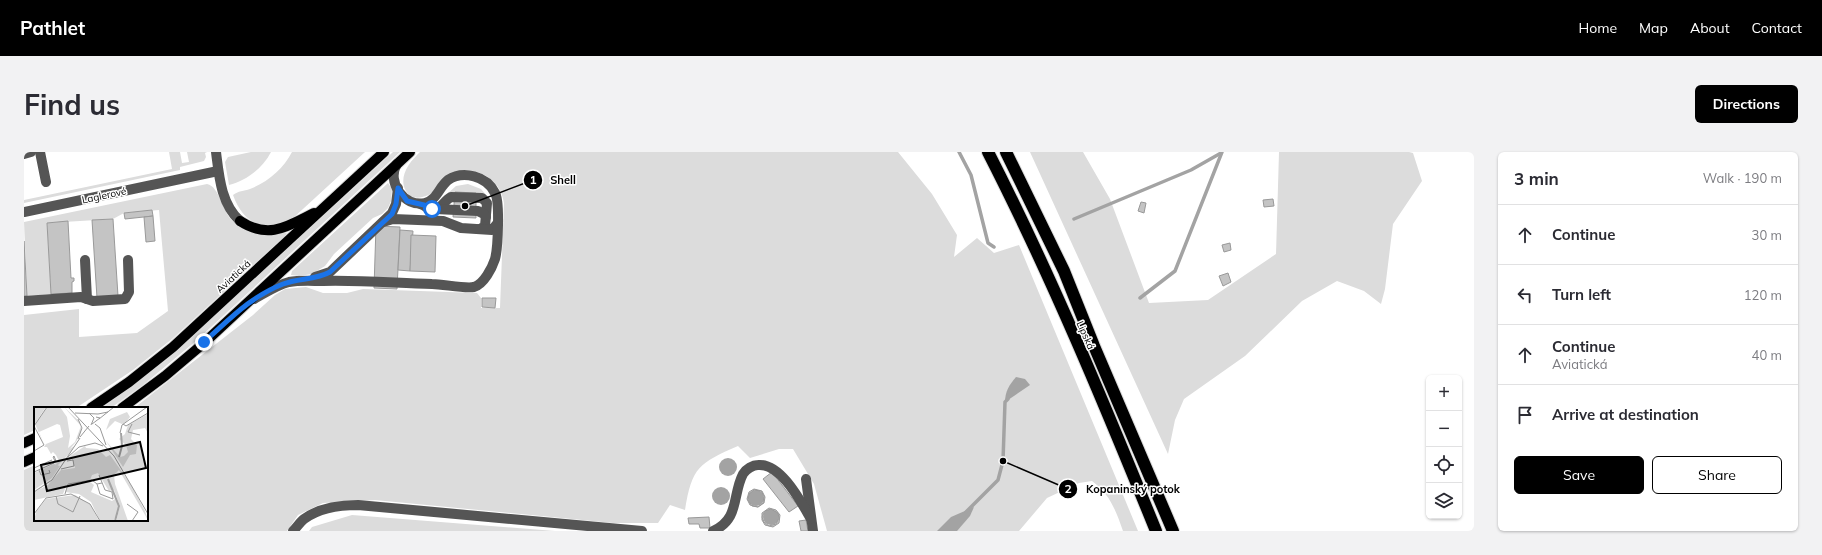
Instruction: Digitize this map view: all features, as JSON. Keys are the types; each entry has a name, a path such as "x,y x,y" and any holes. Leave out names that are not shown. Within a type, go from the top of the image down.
{"highway":[{"path":"979,152 988,168 1006,188"},
{"name":"Lipská","path":"988,152 1090,372 1156,531"},
{"name":"Lipská","path":"1006,152 1064,271 1094,346 1173,531"}],"main road":[{"name":"Aviatická","path":"92,407 129,382 173,347 384,152"},
{"path":"123,407 176,367 410,152"},
{"path":"240,221 254,228 277,230 325,207"},
{"path":"24,443 34,438"},
{"path":"24,462 34,457"}],"lane":[{"path":"24,154 31,152"},
{"path":"40,152 46,182"},
{"path":"216,152 218,171 227,204 230,210 240,221"},
{"path":"1011,152 1020,180"},
{"path":"397,164 393,176 398,188 407,201 434,209 439,208 451,197 479,197 484,199 487,203 485,226 480,229"},
{"name":"Laglerové","path":"24,212 218,171"},
{"path":"249,301 283,284 297,282 337,280 474,287 484,279 495,259 498,203 496,193 485,181 476,177 459,176 448,180 433,199 420,204"},
{"path":"297,282 330,272 393,211 398,188"},
{"path":"383,222 393,218 443,221 462,228 480,229 494,229 497,224"},
{"path":"85,260 87,299"},
{"path":"24,301 81,297 93,301 125,299 129,292 128,260"},
{"path":"713,531 722,527 730,515 735,505 739,486 744,473 754,465 764,464 777,472 798,496 811,519"},
{"path":"806,479 813,531"},
{"path":"293,531 304,519 338,505 358,505 642,531"}],"shaded area":[{"path":"169,152 180,152 182,163 189,162 187,152 207,152 205,153 206,157 204,161 180,167 180,170 24,203 24,200 172,169"},
{"path":"251,152 271,152 259,168 248,177 229,185 225,162 228,157"},
{"path":"292,152 365,152 291,220 271,225 255,222 249,219 237,205 233,195 257,186 269,179 280,169"},
{"path":"393,152 400,152 196,341 143,385 112,407 103,407 165,361"},
{"path":"420,152 898,152 932,194 957,235 954,257 977,238 994,253 1019,245 1138,531 1123,531 1112,503 1103,491 1092,481 1079,483 1047,498 1019,531 827,531 814,484 793,449 779,449 750,458 738,446 706,462 695,475 691,484 685,510 670,505 658,523 613,523 375,500 323,503 298,515 287,531 24,531 24,470 34,465 34,521 148,521 148,407 135,407 253,315 275,295 285,289 306,287 323,293 347,293 363,289 477,293 481,298 481,308 500,308 504,203 499,189 495,183 483,174 460,171 430,194 416,198 410,196 406,190 403,178 411,161"},
{"path":"1030,152 1083,152 1110,199 1149,303 1208,300 1276,254 1279,152 1409,152 1413,153 1422,181 1393,224 1385,289 1381,304 1364,291 1337,281 1302,301 1245,356 1184,399 1175,420 1168,454"},
{"path":"388,183 392,189 391,201 388,208 382,214 373,218 334,254 325,266 312,274 299,276 291,275 292,271"},
{"path":"207,184 215,190 227,213 235,223 285,232 287,234 172,339 133,370 78,407 34,407 34,430 24,435 24,315 79,309 79,337 137,333 168,311 159,210 124,213 113,219 47,223 51,294 27,296 24,222"},
{"path":"468,184 481,189 487,196 447,194 456,186"},
{"path":"1016,377 1025,379 1030,385 1005,402 1008,389"},
{"path":"728,458 734,461 737,467 734,473 728,476 722,473 719,467 722,461"},
{"path":"721,487 727,490 730,496 727,502 721,505 715,502 712,496 715,490"},
{"path":"753,490 759,490 764,495 762,504 759,506 753,506 748,501 748,495"},
{"path":"974,507 970,516 957,531 937,531 951,517"},
{"path":"768,509 774,509 779,514 777,523 774,525 768,525 763,520 763,514"},
{"path":"352,515 555,531 309,531 312,527"}],"building":[{"path":"455,192 476,193 476,218 453,217"},
{"path":"1273,199 1274,206 1264,207 1263,200"},
{"path":"1141,202 1146,203 1144,213 1138,211"},
{"path":"152,210 153,216 125,219 124,213"},
{"path":"153,216 155,241 146,242 144,217"},
{"path":"113,219 118,296 97,298 92,220"},
{"path":"68,221 71,278 74,278 74,281 72,282 72,293 51,294 47,223"},
{"path":"376,226 400,227 397,289 374,288"},
{"path":"400,230 413,231 410,271 398,270"},
{"path":"411,235 436,236 435,272 410,271"},
{"path":"24,241 27,296 24,296"},
{"path":"1230,243 1231,250 1224,252 1222,245"},
{"path":"1228,273 1231,282 1223,286 1219,276"},
{"path":"482,298 496,298 495,308 482,307"},
{"path":"772,472 798,506 789,512 763,479"},
{"path":"754,489 762,491 765,497 764,503 758,507 763,503 764,496 761,491 754,490 749,494 748,500 752,505 750,505 747,499 749,492"},
{"path":"769,508 776,510 780,515 779,523 773,527 769,526 776,524 779,518 778,513 771,509 765,511 762,517 762,513"},
{"path":"709,517 710,528 700,528 699,524 689,524 688,518"},
{"path":"762,517 764,522 769,526 765,525"},
{"path":"806,520 808,531 801,531 799,521"}],"waterway":[{"path":"959,152 971,175 988,243 994,247"},
{"path":"1140,298 1175,271 1222,152"},
{"path":"1074,219 1191,170 1221,153"},
{"path":"966,512 998,480 1003,461 1005,402 1008,399"}],"place":[{"name":"Shell","path":"465,206"},
{"name":"Kopaninský potok","path":"1003,461"}],"route":[{"path":"204,342 249,301 283,284 321,276 330,272 392,214 396,204 398,188 407,201 424,205 432,209"}]}
